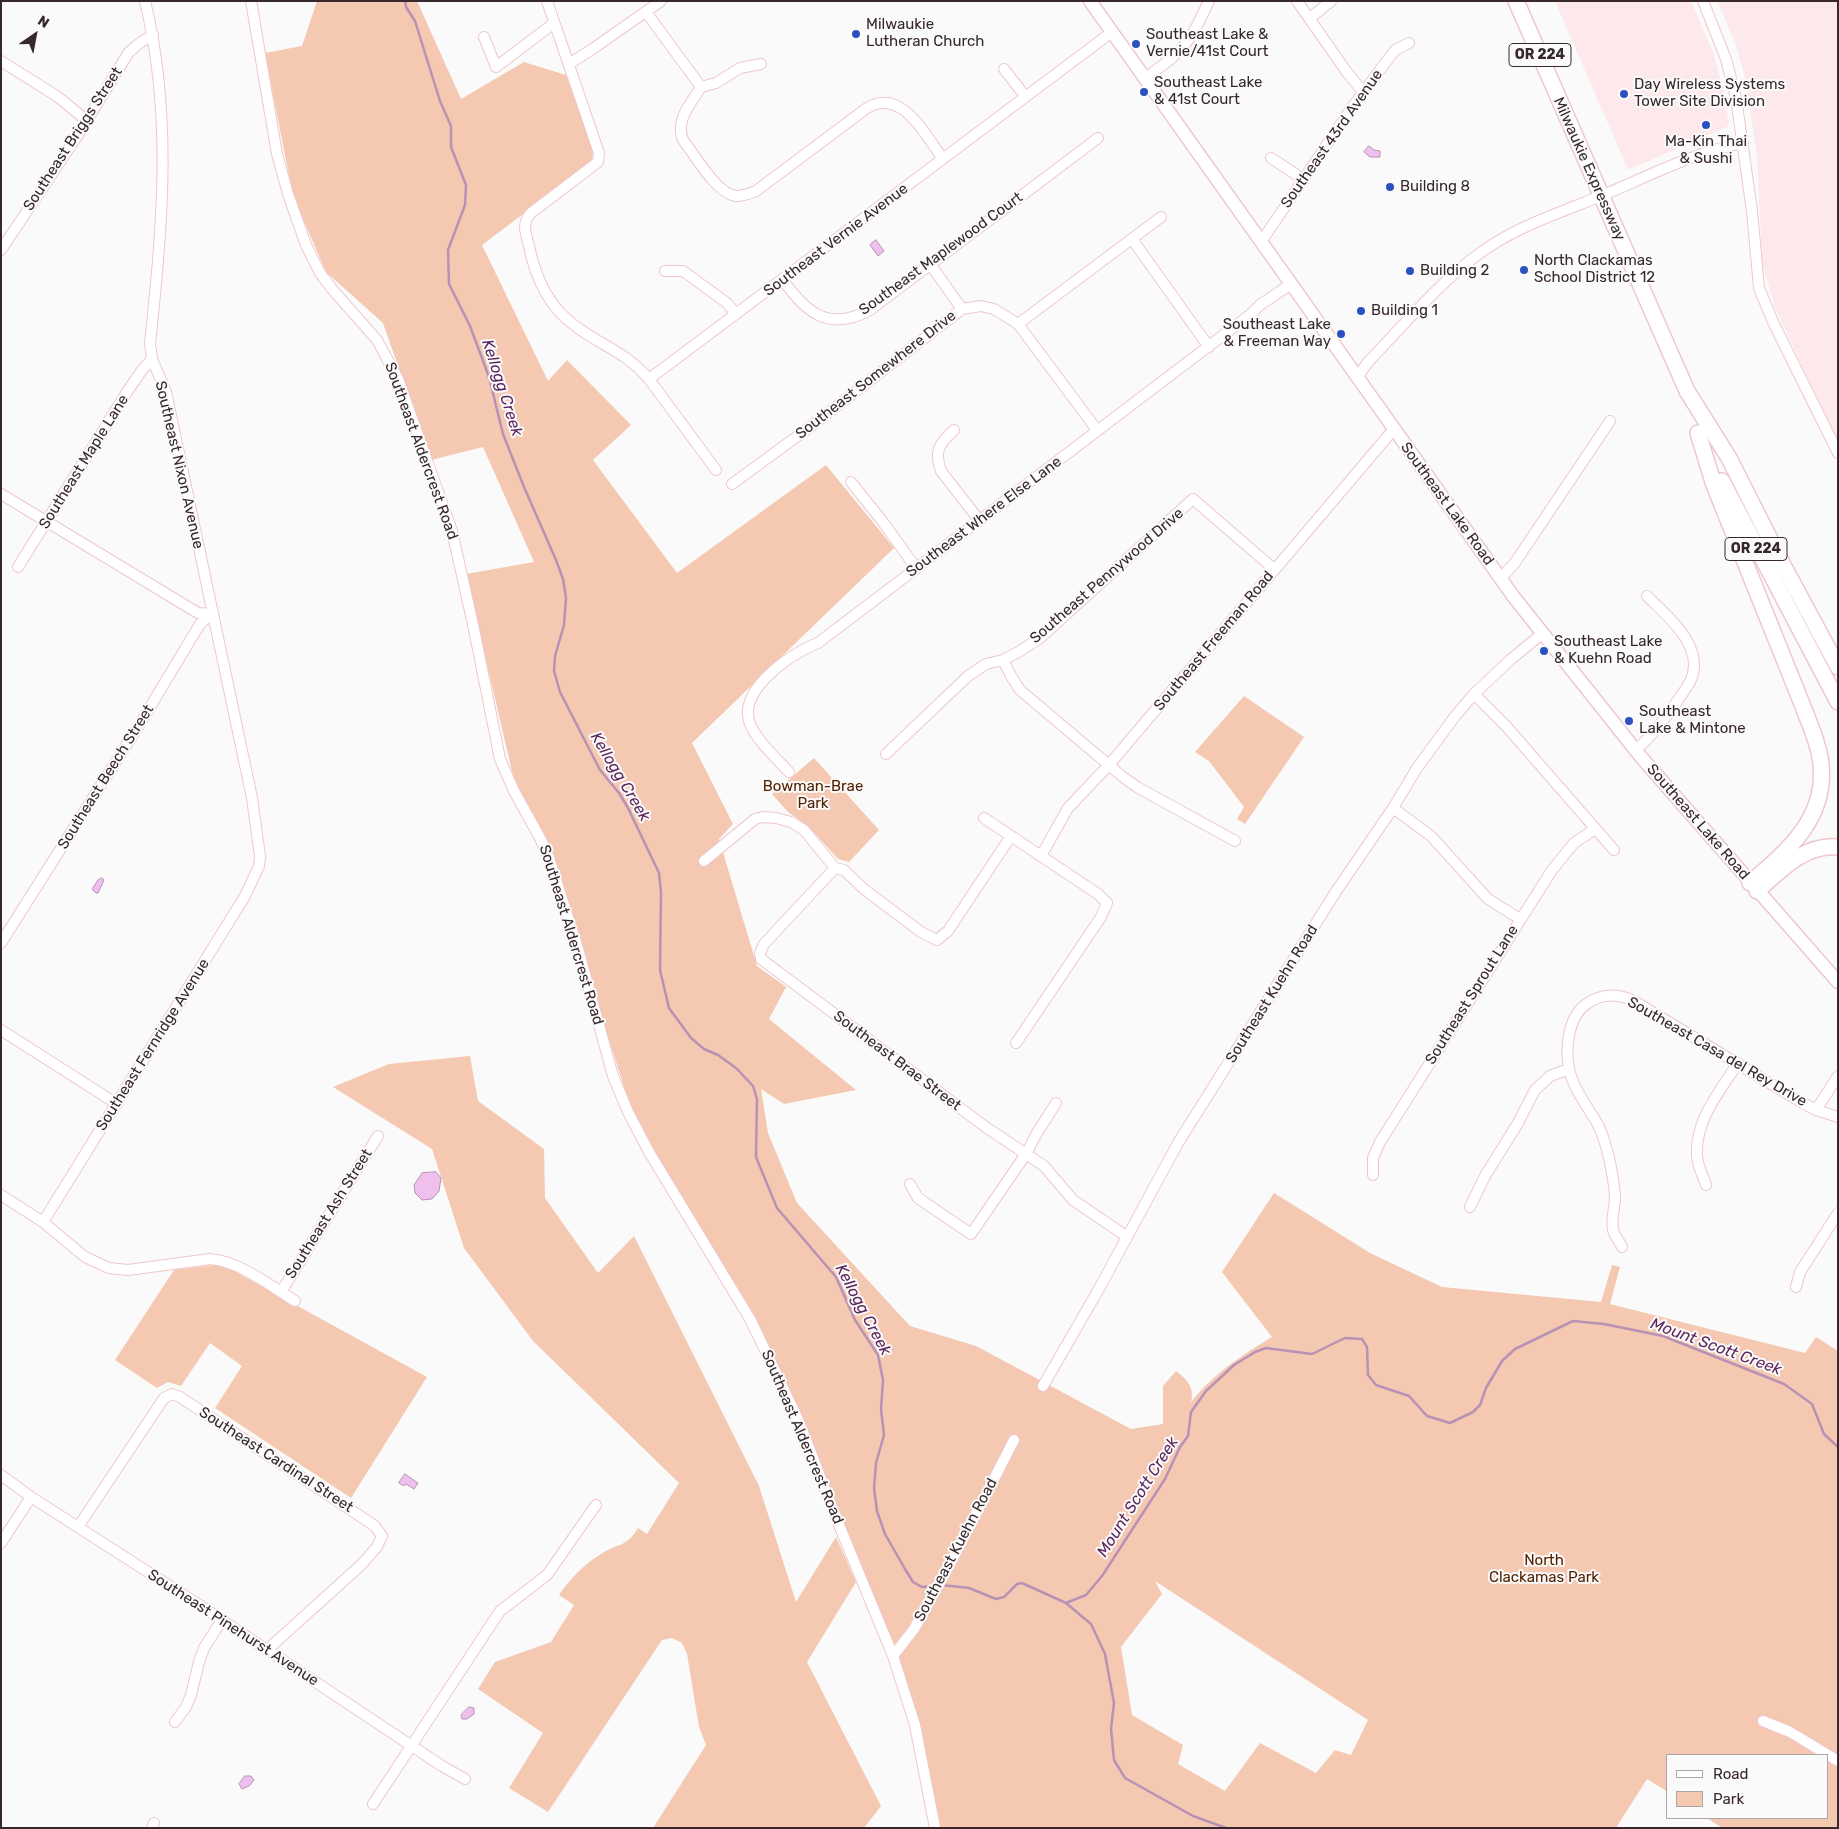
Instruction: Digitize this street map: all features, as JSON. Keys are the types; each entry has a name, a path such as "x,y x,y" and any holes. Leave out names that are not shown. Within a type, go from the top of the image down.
{"highway":[{"name":"Milwaukie Expressway","path":"1516,1 1687,391 1729,458 1783,565 1838,667"},
{"name":"Milwaukie Expressway","path":"1687,391 1698,432 1762,561 1838,702"},
{"path":"1698,432 1714,485 1804,709 1820,758 1821,777 1819,793 1809,821 1788,850 1754,887"},
{"path":"1754,887 1803,854 1815,849 1838,847"}],"main road":[{"name":"Southeast Lake Road","path":"1090,1 1500,579 1636,750 1838,982"}],"street":[{"name":"Southeast Nixon Avenue","path":"145,1 153,35 161,93 163,165 160,237 150,344 152,359 166,392 252,798 260,856 259,866"},
{"name":"Southeast Aldercrest Road","path":"251,1 277,154 288,194 306,245 320,273 377,340 398,380 452,531 500,760 549,858 619,1091 649,1152 750,1319 799,1422 893,1656 915,1726 935,1828"},
{"path":"547,1 599,153 598,162 531,213 526,219 525,226 533,265 549,298 560,313 574,326 637,365 649,378 716,470"},
{"path":"568,64 661,1"},
{"path":"1145,78 1181,50 1191,36 1208,1"},
{"path":"1297,1 1346,71 1364,93"},
{"path":"1310,18 1331,1"},
{"path":"1703,1 1729,67 1736,98 1752,211 1759,288 1773,322 1838,453"},
{"path":"646,12 701,87"},
{"path":"484,37 496,67 554,23"},
{"name":"Southeast Vernie Avenue","path":"649,378 783,280 1112,32"},
{"name":"Southeast Briggs Street","path":"1,250 129,52 153,35"},
{"name":"Southeast 43rd Avenue","path":"1261,242 1353,106 1395,50 1409,43"},
{"path":"1,61 58,97 86,120"},
{"path":"761,64 740,68 716,83 701,87 680,124 683,140 718,188 727,194 736,196 756,191 875,103 892,103 905,110 943,159"},
{"path":"1004,69 1025,96"},
{"name":"Southeast Maplewood Court","path":"783,280 809,311 820,317 834,320 859,316 870,310 1098,138"},
{"path":"1357,378 1365,365 1457,270 1476,256 1513,234 1704,152 1743,144"},
{"path":"1271,158 1303,179"},
{"path":"1018,324 1161,217"},
{"path":"1132,239 1209,347"},
{"path":"930,264 962,309"},
{"path":"665,271 683,271 727,303 736,314"},
{"name":"Southeast Where Else Lane","path":"789,772 754,731 749,720 750,698 768,675 805,648 818,643 1209,347 1260,305 1291,284"},
{"name":"Southeast Somewhere Drive","path":"732,484 810,427 962,309 981,306 994,309 1018,324 1097,430"},
{"name":"Southeast Maple Lane","path":"18,568 127,392 152,359"},
{"path":"1500,579 1514,564 1610,420"},
{"path":"954,430 940,446 937,454 938,462 941,471 979,520"},
{"name":"Southeast Freeman Road","path":"1041,856 1068,808 1108,766 1394,430"},
{"path":"851,482 916,568"},
{"path":"1,494 198,613 212,614"},
{"name":"Southeast Pennywood Drive","path":"1003,660 1040,638 1193,499 1274,569"},
{"path":"1636,750 1655,733 1690,683 1694,671 1692,656 1682,633 1647,596"},
{"name":"Southeast Beech Street","path":"1,943 141,722 200,624 212,614"},
{"name":"Southeast Kuehn Road","path":"1043,1386 1100,1287 1178,1143 1417,768 1474,694 1543,633"},
{"path":"886,754 968,676 986,664 1003,660 1010,676 1020,690 1108,766 1137,787 1235,841"},
{"path":"1474,694 1506,726 1614,850"},
{"path":"1393,808 1431,836 1488,899 1520,919"},
{"path":"704,861 755,819 769,817 791,822 804,830 835,868 844,870 864,890 921,932 937,940 948,931 1011,836"},
{"path":"984,818 1098,894 1106,903 1101,917 1016,1043"},
{"name":"Southeast Sprout Lane","path":"1373,1175 1372,1158 1380,1142 1520,919 1564,853 1574,843 1595,829"},
{"name":"Southeast Fernridge Avenue","path":"43,1222 245,896 259,866"},
{"name":"Southeast Brae Street","path":"835,868 764,944 760,953 761,959 987,1128 1049,1171 1073,1200 1126,1236"},
{"name":"Southeast Casa del Rey Drive","path":"1622,1247 1613,1231 1615,1198 1613,1180 1604,1142 1598,1125 1575,1084 1569,1069 1568,1041 1570,1028 1584,1005 1594,999 1606,996 1619,996 1634,1001 1816,1110 1838,1117"},
{"path":"1,1030 116,1104"},
{"path":"1706,1185 1696,1156 1699,1135 1705,1114 1738,1063"},
{"path":"1470,1207 1485,1176 1518,1123 1534,1090 1550,1076 1569,1069"},
{"path":"1816,1110 1838,1076"},
{"path":"910,1184 918,1198 971,1234 1026,1154 1056,1103"},
{"name":"Southeast Ash Street","path":"281,1292 378,1136"},
{"path":"1,1195 43,1222 85,1257 109,1268 128,1270 220,1259 233,1263 295,1301"},
{"path":"1796,1287 1800,1272 1838,1213"},
{"name":"Southeast Cardinal Street","path":"78,1527 164,1398 172,1394 180,1397 374,1526 380,1531 382,1536 377,1547 362,1564 267,1650"},
{"name":"Southeast Kuehn Road","path":"893,1656 907,1639 931,1598 1014,1440"},
{"name":"Southeast Pinehurst Avenue","path":"1,1475 31,1497 465,1779"},
{"path":"1,1543 31,1497"},
{"path":"373,1804 500,1612 547,1575 596,1504"},
{"path":"175,1722 192,1695 204,1648 222,1620"},
{"path":"1763,1721 1790,1732 1826,1754"}],"shaded area":[{"path":"1555,1 1691,1 1714,55 1723,89 1729,126 1628,170"},
{"path":"1717,1 1838,1 1838,442 1775,308 1762,262 1757,154 1743,69 1735,42"},
{"path":"1369,146 1374,150 1380,151 1380,157 1370,157 1364,152"},
{"path":"876,240 884,251 878,256 870,245"},
{"path":"102,878 104,880 98,893 96,893 92,889 98,880"},
{"path":"436,1172 441,1178 439,1191 432,1199 422,1200 415,1193 414,1185 422,1173"},
{"path":"405,1474 418,1483 414,1489 406,1484 404,1486 399,1483"},
{"path":"469,1707 474,1708 474,1714 467,1719 462,1719 461,1715"},
{"path":"245,1776 251,1776 254,1780 249,1786 242,1789 239,1784"}],"green space":[{"name":"North Clackamas Park","path":"317,1 417,1 461,99 524,62 566,75 593,150 592,162 482,245 548,381 567,360 631,425 593,460 677,573 826,465 894,548 692,743 733,824 719,839 757,966 786,987 769,1019 856,1090 784,1104 761,1089 768,1133 797,1203 910,1326 976,1346 1131,1429 1163,1424 1163,1386 1176,1371 1184,1377 1191,1388 1191,1402 1209,1382 1239,1358 1272,1337 1222,1272 1274,1193 1370,1253 1442,1287 1601,1302 1612,1265 1620,1267 1610,1304 1805,1353 1816,1337 1838,1351 1838,1828 1722,1828 1708,1819 1829,1819 1829,1754 1666,1754 1666,1791 1647,1779 1616,1828 941,1828 919,1722 765,1339 632,1112 545,838 514,780 466,574 534,562 483,447 431,460 383,323 326,272 293,196 265,53 302,46","holes":["1155,1581 1368,1720 1351,1755 1335,1750 1316,1773 1260,1743 1225,1791 1178,1764 1183,1745 1132,1715 1121,1647 1162,1594"]},
{"path":"1244,696 1304,737 1245,824 1237,819 1244,807 1209,761 1195,752"},
{"name":"Bowman-Brae Park","path":"814,758 879,830 849,862 838,859 808,826 788,812 772,794"},
{"path":"470,1056 478,1101 544,1149 545,1198 598,1273 634,1236 759,1486 796,1602 836,1537 856,1582 807,1662 881,1806 864,1828 653,1828 706,1745 699,1727 687,1654 682,1643 672,1638 662,1640 548,1812 509,1788 543,1733 478,1689 495,1662 551,1642 574,1605 559,1595 568,1583 589,1562 630,1539 638,1528 647,1534 679,1483 533,1341 464,1248 432,1149 333,1087 389,1064"},
{"path":"221,1264 427,1377 351,1498 215,1408 242,1366 210,1343 181,1386 168,1382 157,1388 115,1360 174,1270"}],"waterway":[{"name":"Kellogg Creek","path":"405,1 406,7 415,21 440,101 451,126 451,147 466,185 465,205 448,250 449,284 470,326 489,377 503,434 563,579 566,598 564,625 555,656 554,671 560,692 600,770 619,793 628,808 659,873 661,892 660,970 669,1008 691,1038 704,1049 718,1055 736,1068 753,1086 757,1099 756,1157 777,1208 836,1277 855,1320 878,1355 883,1380 881,1409 884,1435 876,1463 874,1488 877,1511 885,1534 913,1582 922,1587 934,1586"},
{"name":"Mount Scott Creek","path":"1066,1603 1086,1595 1102,1576 1165,1479 1180,1447 1188,1436 1191,1412 1206,1391 1234,1365 1255,1352 1266,1348 1312,1354 1345,1338 1362,1339 1367,1347 1368,1375 1376,1385 1409,1396 1427,1416 1450,1423 1473,1412 1480,1405 1486,1388 1502,1361 1515,1349 1573,1321 1604,1324 1663,1336 1784,1384 1812,1404 1824,1434 1838,1447"},
{"name":"Kellogg Creek","path":"942,1585 969,1588 996,1599 1004,1597 1017,1584 1022,1583 1066,1603 1091,1624 1105,1654 1114,1703 1111,1729 1114,1760 1125,1778 1193,1816 1226,1828"}],"place":[{"name":"Milwaukie Lutheran Church","path":"856,34"},
{"name":"Southeast Lake & Vernie/41st Court","path":"1136,44"},
{"name":"Southeast Lake & 41st Court","path":"1144,92"},
{"name":"Day Wireless Systems Tower Site Division","path":"1624,94"},
{"name":"Ma-Kin Thai & Sushi","path":"1706,125"},
{"name":"Building 8","path":"1390,187"},
{"name":"North Clackamas School District 12","path":"1524,270"},
{"name":"Building 2","path":"1410,271"},
{"name":"Building 1","path":"1361,311"},
{"name":"Southeast Lake & Freeman Way","path":"1341,334"},
{"name":"Southeast Lake & Kuehn Road","path":"1544,651"},
{"name":"Southeast Lake & Mintone","path":"1629,721"}]}
